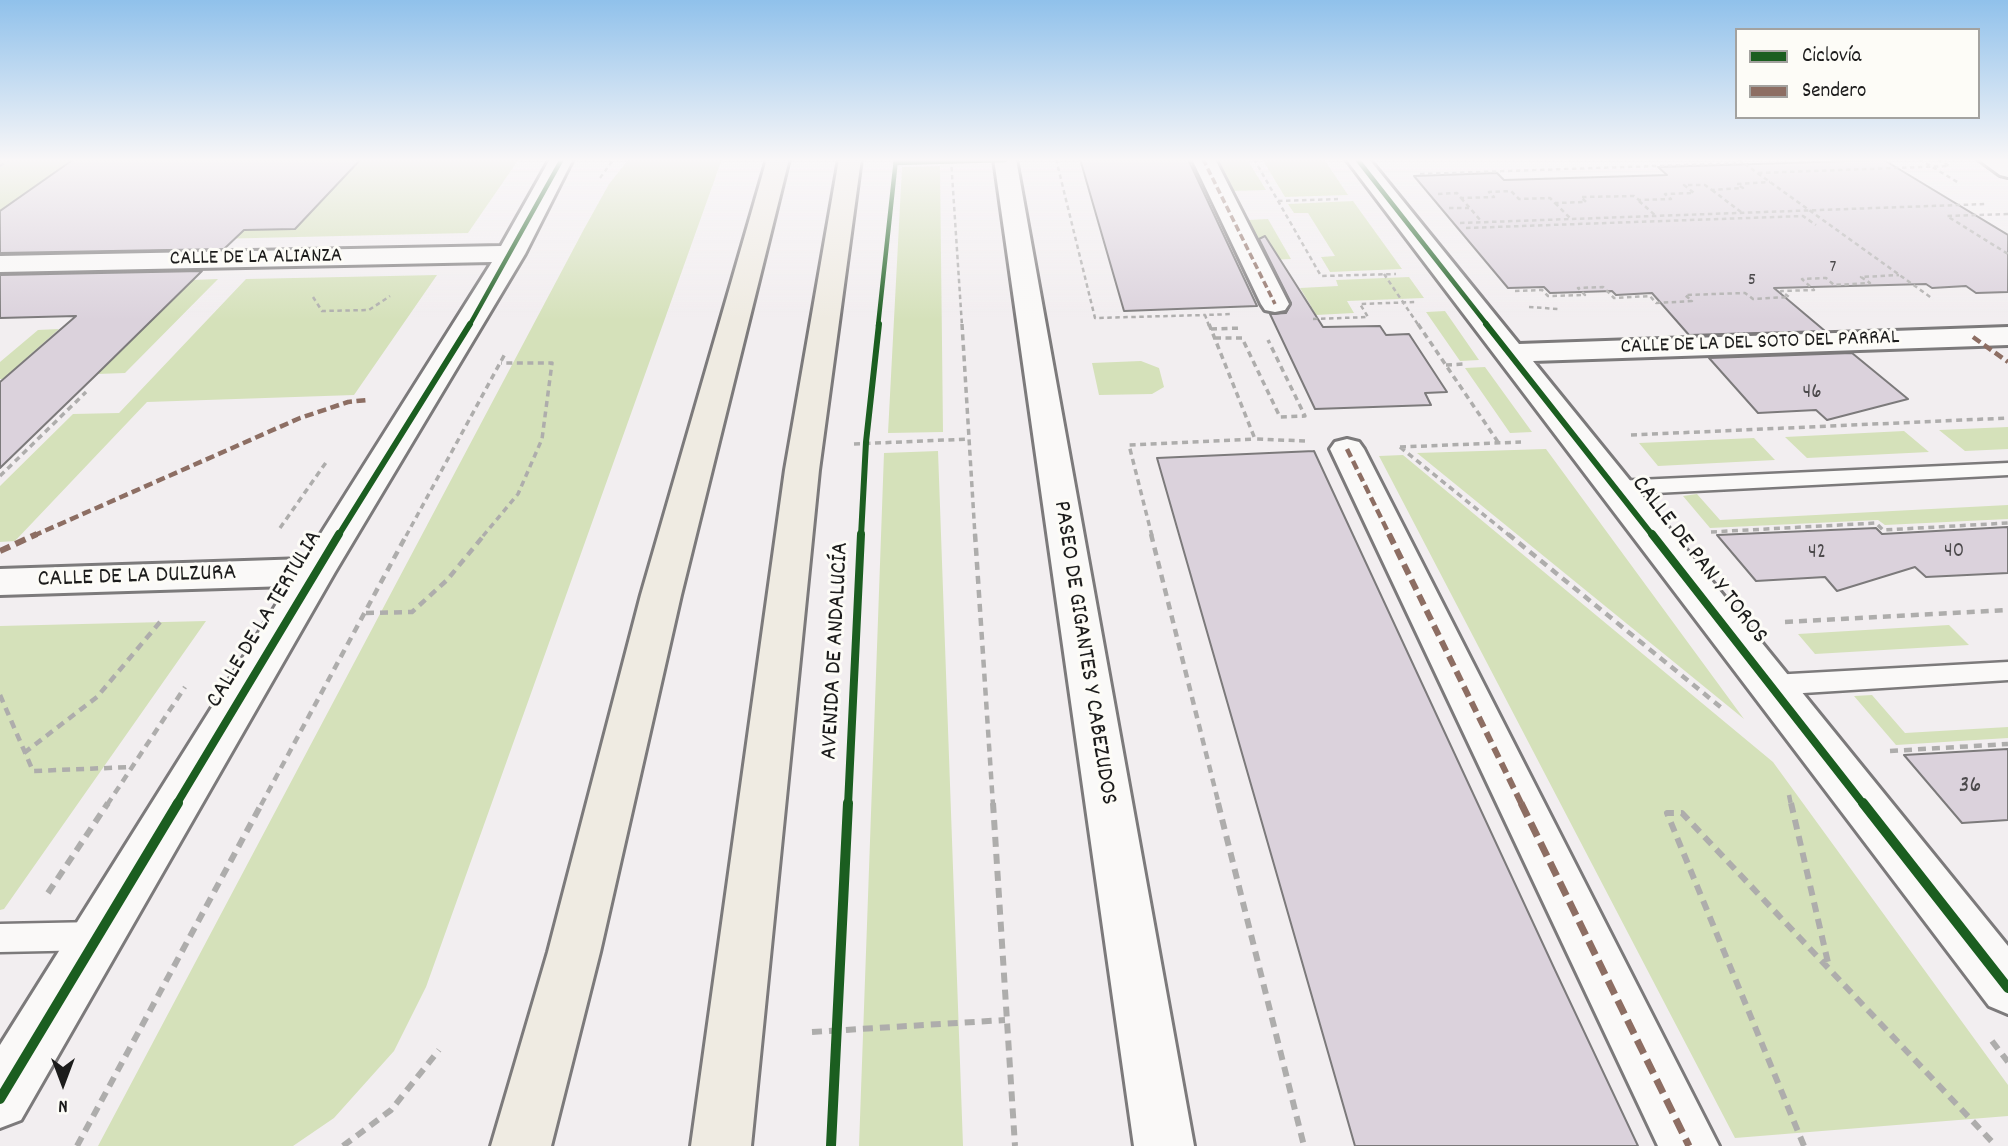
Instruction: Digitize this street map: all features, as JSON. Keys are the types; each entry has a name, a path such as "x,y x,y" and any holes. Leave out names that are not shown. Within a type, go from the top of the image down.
{"main road":[{"path":"521,1146 574,951 661,595 764,212"},
{"name":"AVENIDA DE ANDALUCÍA","path":"721,1146 802,470 842,212"}],"street":[{"name":"CALLE DE LA TERTULIA","path":"0,1099 316,572 512,254 534,212"},
{"name":"CALLE DE LA TERTULIA","path":"512,254 542,212"},
{"name":"PASEO DE GIGANTES Y CABEZUDOS","path":"1014,212 1164,1146"},
{"path":"1230,212 1275,304"},
{"name":"CALLE DE PAN Y TOROS","path":"1399,212 1579,438 2008,988"},
{"name":"CALLE DE LA ALIANZA","path":"0,264 512,254"},
{"name":"CALLE DE LA DEL SOTO DEL PARRAL","path":"1512,353 2008,336"},
{"path":"1973,337 2008,362"},
{"path":"1347,449 1689,1146"},
{"name":"CALLE DE LA DULZURA","path":"0,582 316,572"}],"lane":[{"path":"1616,488 2008,469"},
{"path":"1772,685 2008,671"},
{"path":"8,938 100,936"}],"path":[{"path":"954,212 1015,1146"},
{"path":"1069,212 1095,318 1248,314 1275,304"},
{"path":"1285,212 1321,276 1446,272"},
{"path":"1474,212 1483,223 1759,212"},
{"path":"1565,212 1572,219"},
{"path":"1653,212 1657,216"},
{"path":"1811,212 1934,300"},
{"path":"2008,213 1947,216 2008,254"},
{"path":"1458,229 1803,216 1816,225"},
{"path":"1384,274 1499,442"},
{"path":"1548,296 1585,295 1578,288 1604,287 1614,298 1650,296 1656,303 1692,302 1685,295 1745,293 1753,299 1789,297 1781,291 1814,290 1802,279 1826,278 1834,285 1870,283 1861,277 1899,275"},
{"path":"1506,291 1542,290 1559,309"},
{"path":"310,292 322,311 369,310 397,292"},
{"path":"1309,319 1368,317 1360,304 1415,302"},
{"path":"1205,315 1255,439"},
{"path":"1211,329 1229,328"},
{"path":"1215,338 1242,338 1280,417 1305,416 1266,338"},
{"path":"77,1146 506,351"},
{"path":"365,613 412,612 447,580 518,494 542,439 552,363 500,363"},
{"path":"1446,365 1461,364"},
{"path":"0,477 86,392"},
{"path":"1579,438 2008,418"},
{"path":"866,446 867,429"},
{"path":"854,444 866,446 969,439"},
{"path":"1304,1146 1129,445 1255,439 1297,440 1347,449"},
{"path":"1409,447 1518,442"},
{"path":"1400,447 1726,712"},
{"path":"276,531 285,524 330,457"},
{"path":"1698,533 1876,523 1883,530 2008,523"},
{"path":"1772,623 2008,610"},
{"path":"24,753 97,697 161,621"},
{"path":"8,938 132,767 192,676"},
{"path":"0,695 33,771 132,767"},
{"path":"1881,752 2008,744"},
{"path":"1786,783 1829,970"},
{"path":"1804,1146 1667,813 1682,813 1996,1146"},
{"path":"836,1042 838,1016"},
{"path":"812,1032 1005,1020"},
{"path":"343,1146 391,1110 439,1050"}],"green space":[{"path":"0,212 482,212 468,233 0,244"},
{"path":"593,212 703,212 426,987 394,1051 334,1118 293,1146 98,1146"},
{"path":"900,212 941,212 943,432 888,433"},
{"path":"1361,212 1402,269 1330,272 1321,257 1335,256 1308,213 1294,213"},
{"path":"1268,219 1291,259 1270,260 1248,220"},
{"path":"437,275 354,395 147,402 15,541 0,542 0,486 73,414 119,413 246,279"},
{"path":"1409,277 1424,298 1347,301 1354,313 1316,315 1312,308 1296,307 1311,306 1300,288 1338,286 1336,280"},
{"path":"218,279 125,373 97,374 192,280"},
{"path":"1445,311 1479,360 1460,361 1426,312"},
{"path":"59,329 0,379 0,362 38,330"},
{"path":"1141,361 1159,368 1164,387 1152,394 1099,395 1092,363"},
{"path":"1485,367 1532,432 1510,433 1465,368"},
{"path":"2008,427 2008,449 1965,451 1939,430"},
{"path":"1904,431 1929,452 1807,458 1785,437"},
{"path":"1754,438 1775,460 1658,466 1639,443"},
{"path":"1546,449 1744,719 1417,453"},
{"path":"938,451 963,1146 859,1146 884,453"},
{"path":"1403,455 1773,762 2008,1085 2008,1116 1735,1138 1379,456"},
{"path":"1697,494 1720,520 2008,505 2008,519 1885,525 1878,520 1710,528 1683,496"},
{"path":"206,621 4,909 0,910 0,626"},
{"path":"1949,625 1969,645 1815,654 1798,634"},
{"path":"1872,695 1905,733 2008,727 2008,738 1896,745 1854,696"}],"building":[{"path":"0,212 311,212 295,229 244,230 224,249 0,253"},
{"path":"1095,212 1213,212 1257,306 1124,311"},
{"path":"1445,212 1971,212 2008,235 2008,292 1976,293 1966,286 1932,288 1926,284 1774,288 1825,331 1689,335 1652,293 1550,293 1544,287 1508,288"},
{"path":"1265,236 1323,327 1380,326 1386,335 1409,334 1447,392 1425,393 1431,405 1315,409 1270,314 1286,313 1291,303 1259,239"},
{"path":"202,271 0,468 0,382 76,316 0,318 0,275"},
{"path":"1852,353 1908,399 1827,420 1816,410 1758,413 1709,358"},
{"path":"1314,451 1638,1146 1355,1146 1157,458"},
{"path":"2008,527 2008,573 1926,577 1915,567 1837,591 1825,577 1756,581 1717,535 1876,528 1882,534"},
{"path":"2008,749 2008,820 1962,823 1904,755"}],"marked path":[{"path":"1230,212 1275,304"},
{"path":"1973,337 2008,362"},
{"path":"0,551 300,418 348,402 367,400"},
{"path":"1347,449 1689,1146"}],"cycle path":[{"path":"0,1099 316,572 490,291 533,212"},
{"path":"831,1146 866,442 890,212"},
{"path":"1399,212 2008,988"}]}
